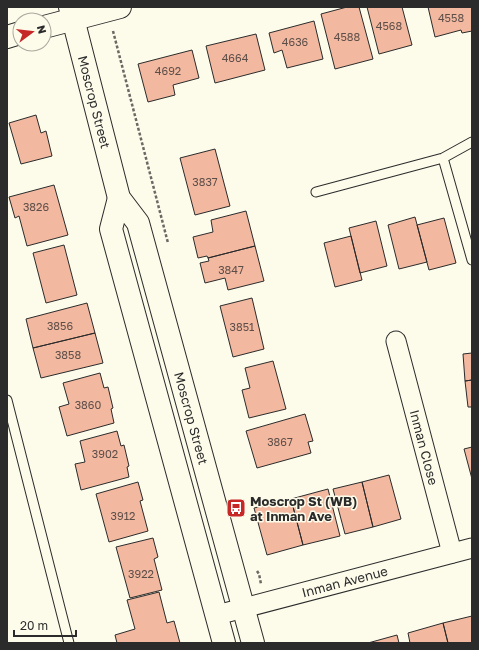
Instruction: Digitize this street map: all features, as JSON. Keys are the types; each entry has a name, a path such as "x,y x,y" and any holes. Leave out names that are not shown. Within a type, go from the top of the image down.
{"street":[{"path":"52,23 71,13 120,7"},
{"name":"Moscrop Street","path":"71,13 119,198 138,223 253,643"},
{"name":"Moscrop Street","path":"119,198 111,229 224,643"},
{"name":"Inman Close","path":"396,341 452,553"},
{"name":"Inman Avenue","path":"217,615 472,548"}],"lane":[{"path":"316,192 443,158 472,142"},
{"path":"443,158 472,260"},
{"path":"7,400 69,643"}],"building":[{"path":"347,7 359,7 373,59 335,69 321,14"},
{"path":"367,7 402,7 412,45 379,54"},
{"path":"428,7 472,7 472,31 462,33 461,30 435,37"},
{"path":"314,21 323,59 287,68 282,50 274,53 269,33"},
{"path":"256,34 265,70 215,83 206,46"},
{"path":"192,50 199,78 173,85 175,95 148,102 138,64"},
{"path":"36,115 41,133 46,131 52,156 21,164 9,123"},
{"path":"215,149 230,206 195,215 180,158"},
{"path":"54,185 68,235 27,246 19,216 15,218 9,197"},
{"path":"246,211 255,246 208,258 207,256 198,258 193,237 213,232 211,220"},
{"path":"415,217 427,262 399,269 388,225"},
{"path":"444,218 456,263 429,270 417,225"},
{"path":"376,221 387,266 360,273 349,228"},
{"path":"351,236 362,280 335,287 324,243"},
{"path":"64,245 77,295 46,303 33,253"},
{"path":"255,246 264,281 228,290 225,278 205,283 200,263 209,261 208,258"},
{"path":"252,298 264,349 233,357 220,306"},
{"path":"87,303 95,333 33,348 26,319"},
{"path":"95,333 103,363 41,378 33,348"},
{"path":"472,353 472,380 465,381 463,354"},
{"path":"273,361 286,409 249,418 242,390 250,388 245,368"},
{"path":"100,373 104,388 108,387 113,408 111,409 114,423 67,436 59,407 69,404 63,383"},
{"path":"472,380 472,407 468,407 465,381"},
{"path":"305,414 313,441 308,442 311,453 257,468 246,431"},
{"path":"117,431 121,446 124,445 129,466 127,467 129,477 81,490 75,464 85,462 80,441"},
{"path":"472,447 472,479 464,449"},
{"path":"389,475 401,519 373,527 362,482"},
{"path":"138,482 143,500 140,501 148,531 109,542 96,494"},
{"path":"362,482 373,527 345,534 333,489"},
{"path":"328,489 340,536 303,545 291,499"},
{"path":"291,499 303,545 267,555 254,508"},
{"path":"153,538 158,557 154,559 162,590 130,598 116,547"},
{"path":"159,592 167,623 174,621 180,643 117,643 115,635 135,629 127,600"},
{"path":"472,616 472,643 448,643 443,623"},
{"path":"443,623 448,643 410,643 408,633"},
{"path":"397,635 399,643 368,643"}],"place":[{"name":"Moscrop St (WB) at Inman Ave","path":"236,508"}]}
